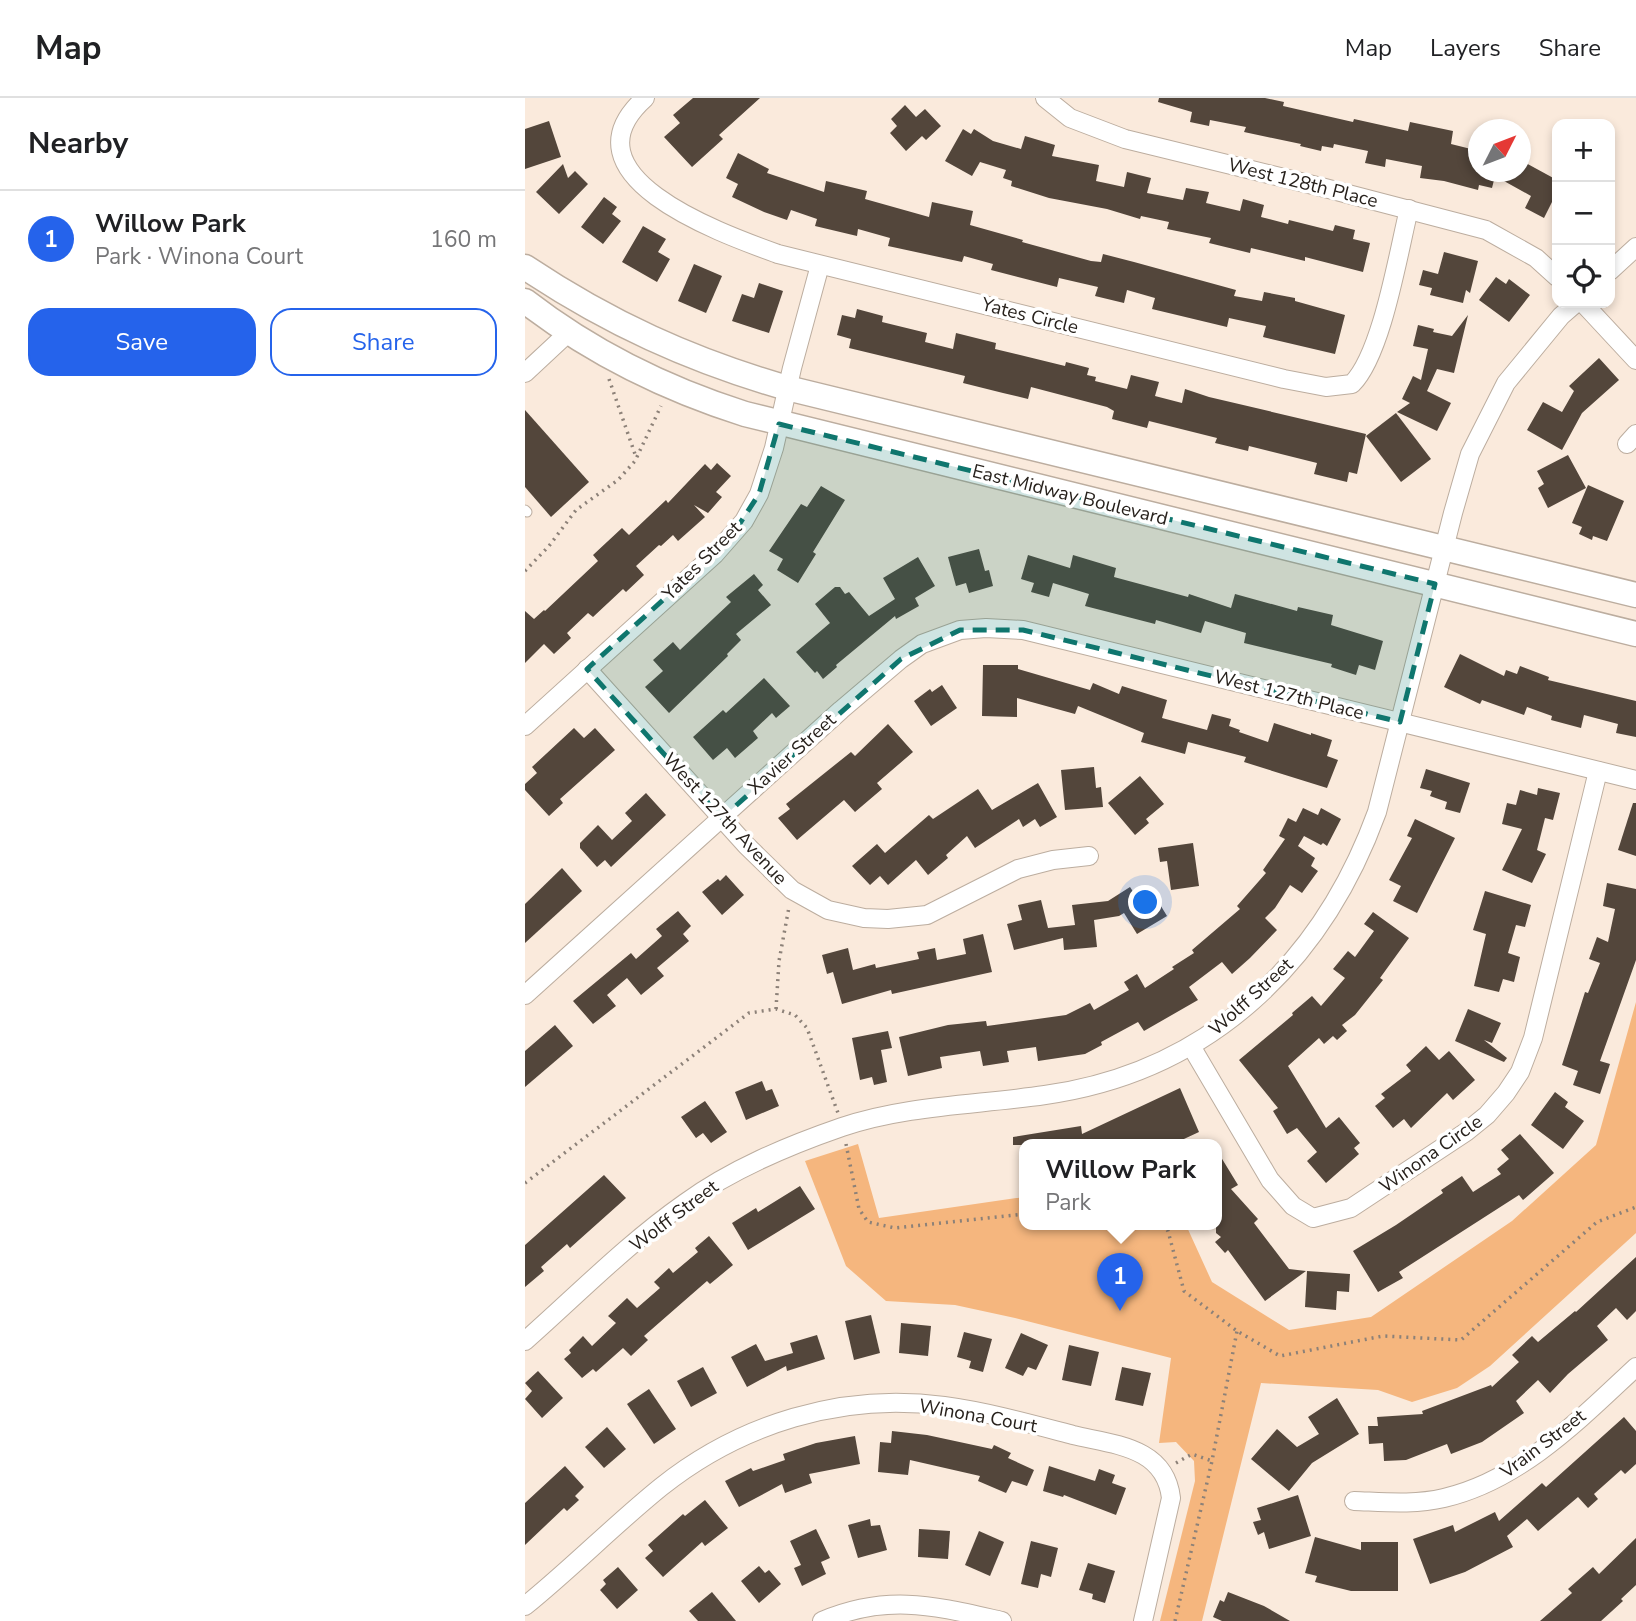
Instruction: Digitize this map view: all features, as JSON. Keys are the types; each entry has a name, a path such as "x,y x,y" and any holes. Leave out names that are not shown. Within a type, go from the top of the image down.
{"main road":[{"name":"East Midway Boulevard","path":"525,267 621,326 709,363 787,388 1636,595"},
{"name":"East Midway Boulevard","path":"525,301 569,332 650,379 779,424 1636,634"}],"street":[{"name":"Yates Circle","path":"645,98 636,106 611,144 626,167 645,188 688,217 731,237 778,254 820,265 1326,387 1357,391 1378,334 1409,209"},
{"name":"West 128th Place","path":"1045,98 1070,118 1125,139 1486,230 1535,258 1552,273"},
{"path":"1615,266 1636,247"},
{"name":"Yates Street","path":"525,726 729,540 759,494 820,265"},
{"name":"Wolff Street","path":"525,1341 633,1245 685,1203 753,1163 843,1127 899,1113 1076,1090 1115,1079 1176,1054 1207,1037 1254,1000 1291,963 1322,924 1362,852 1377,811 1470,454 1506,383 1570,308"},
{"path":"1588,308 1636,360"},
{"path":"525,373 569,332"},
{"name":"West 127th Place","path":"941,636 960,630 986,628 1023,630 1636,780"},
{"name":"Xavier Street","path":"525,995 841,710 901,659 922,644 941,636"},
{"name":"West 127th Avenue","path":"587,670 722,818 792,890 828,910 864,918 888,919 927,915 1018,869 1053,860 1089,856"},
{"name":"Winona Circle","path":"1191,1046 1270,1180 1293,1206 1313,1218 1351,1208 1466,1132 1487,1115 1506,1093 1520,1072 1533,1038 1598,771"},
{"name":"Vrain Street","path":"1354,1501 1405,1503 1444,1498 1496,1480 1519,1467 1634,1373"},
{"name":"Winona Court","path":"525,1606 661,1487 727,1444 803,1414 845,1407 899,1404 942,1406 997,1416 1132,1450 1170,1468"},
{"path":"1143,1621 1171,1498 1170,1468"},
{"path":"822,1621 870,1606 900,1604 922,1604 1002,1621"}],"path":[{"path":"609,379 637,458"},
{"path":"525,571 549,546 576,510 618,480 637,458 661,406"},
{"path":"776,1009 779,961 792,890"},
{"path":"525,1183 749,1013 776,1009 795,1015 807,1028 843,1127 859,1209 868,1222 895,1228 1019,1215"},
{"path":"1167,1230 1184,1291 1237,1331 1280,1356 1383,1336 1461,1340 1597,1222 1636,1207"},
{"path":"1175,1621 1212,1461 1237,1331"},
{"path":"1170,1468 1192,1454 1212,1461"}],"highlighted area":[{"path":"779,424 1435,584 1400,722 1023,630 960,630 901,659 722,818 587,669 729,540 759,494"}],"shaded area":[{"path":"1636,1002 1636,1233 1490,1366 1457,1388 1412,1402 1378,1390 1261,1383 1202,1621 1160,1621 1195,1481 1194,1461 1176,1442 1159,1443 1171,1358 955,1305 886,1301 846,1266 805,1161 858,1144 879,1218 1019,1198 1019,1230 1188,1230 1212,1282 1289,1330 1371,1317 1512,1221 1596,1145"}],"building":[{"path":"693,98 760,98 719,135 723,139 692,167 664,137 680,123 673,115"},
{"path":"1159,98 1265,98 1284,102 1283,106 1353,122 1354,119 1408,131 1410,122 1453,131 1451,144 1468,148 1468,182 1494,182 1492,188 1479,185 1478,190 1420,178 1422,166 1386,159 1385,167 1365,163 1368,151 1334,144 1333,148 1322,146 1321,151 1244,132 1246,127 1210,120 1209,126 1190,122 1192,112 1158,102"},
{"path":"905,105 916,117 925,109 941,126 926,140 922,136 906,151 890,133 897,126 891,119"},
{"path":"549,121 561,157 525,169 525,129"},
{"path":"963,129 971,134 974,129 993,141 1021,149 1025,136 1055,145 1052,156 1099,165 1096,181 1124,187 1127,172 1151,178 1147,193 1183,200 1186,188 1209,192 1206,203 1240,211 1243,199 1264,205 1261,217 1288,224 1289,220 1333,231 1335,225 1355,230 1353,239 1370,243 1363,272 1305,257 1305,261 1251,248 1250,253 1209,243 1211,238 1167,229 1169,222 1141,216 1140,219 1107,209 1049,198 1011,186 1012,181 1003,178 1006,170 980,162 972,176 945,161"},
{"path":"738,153 769,169 767,173 824,192 826,181 867,191 865,199 929,217 932,202 973,211 970,225 1091,261 1101,262 1103,254 1236,290 1234,296 1262,301 1264,292 1295,298 1295,301 1345,315 1335,354 1263,337 1266,326 1229,318 1227,327 1152,309 1155,298 1127,290 1124,303 1095,296 1098,287 1059,278 1057,287 991,270 993,264 964,256 962,262 888,246 890,238 858,229 857,236 815,226 817,219 791,210 787,220 732,197 738,184 726,178"},
{"path":"563,164 568,178 575,171 588,184 559,214 536,192"},
{"path":"1531,166 1552,177 1552,202 1544,218 1525,208 1531,196 1506,182 1531,182"},
{"path":"604,197 617,207 612,214 621,221 603,244 581,227"},
{"path":"643,226 666,239 658,252 670,259 657,282 622,262"},
{"path":"1444,252 1478,261 1470,293 1466,290 1463,303 1430,295 1432,288 1419,285 1423,270 1438,274"},
{"path":"694,264 722,276 706,313 678,301"},
{"path":"1496,277 1506,284 1509,279 1530,295 1509,322 1479,300"},
{"path":"759,283 783,291 769,333 732,321 742,294 754,298"},
{"path":"857,309 883,316 882,322 927,333 925,342 953,349 956,333 996,343 995,349 1065,366 1066,362 1089,368 1087,375 1096,377 1095,381 1127,389 1131,375 1159,382 1155,396 1182,403 1185,389 1366,434 1357,474 1349,472 1347,482 1314,474 1317,463 1249,446 1248,451 1215,443 1217,438 1149,421 1147,428 1112,419 1114,411 1107,407 1031,387 1028,399 1003,393 963,383 965,376 849,348 851,339 837,335 842,315 855,318"},
{"path":"1468,315 1454,373 1437,369 1427,391 1451,403 1437,431 1397,412 1410,403 1402,399 1413,376 1421,380 1428,349 1413,346 1418,325 1452,336"},
{"path":"1599,358 1619,380 1582,413 1562,450 1527,430 1543,402 1562,412 1574,391 1569,386"},
{"path":"525,410 589,482 551,517 525,487"},
{"path":"1396,413 1431,459 1401,482 1366,436"},
{"path":"1568,455 1586,488 1548,508 1538,488 1544,484 1537,471"},
{"path":"717,463 731,476 716,492 722,497 708,513 694,505 705,517 678,541 673,535 659,545 636,566 644,575 626,592 623,589 593,617 588,613 567,633 571,638 554,654 544,644 525,663 525,611 534,619 545,611 598,561 593,555 622,528 629,535 666,500 668,503 705,464 711,470"},
{"path":"1588,485 1624,501 1607,541 1593,536 1592,540 1579,534 1582,527 1572,523"},
{"path":"821,486 845,500 813,552 816,554 798,583 777,570 783,559 769,551 801,504 807,507"},
{"path":"979,549 985,571 989,570 993,586 969,593 966,583 956,586 948,557"},
{"path":"1028,555 1070,568 1073,555 1116,568 1114,577 1188,597 1189,594 1231,608 1235,594 1297,611 1298,607 1333,615 1331,625 1383,641 1375,670 1359,665 1356,675 1331,667 1332,664 1244,643 1246,633 1205,621 1201,633 1156,620 1155,624 1085,606 1089,594 1053,583 1049,597 1031,592 1034,583 1021,579"},
{"path":"918,557 935,586 915,598 919,606 896,619 895,616 823,679 817,671 815,673 796,652 830,623 815,604 835,587 840,587 845,594 849,592 869,616 895,599 883,578"},
{"path":"754,574 763,585 758,590 771,605 736,634 741,640 728,656 669,713 645,687 663,671 653,660 673,642 680,650 731,602 726,597"},
{"path":"1460,654 1504,676 1506,670 1517,674 1520,666 1549,677 1548,680 1636,701 1636,737 1616,733 1618,724 1584,715 1581,728 1551,720 1552,716 1527,707 1524,715 1482,700 1480,704 1444,687"},
{"path":"983,665 1018,665 1018,669 1090,690 1093,683 1119,694 1122,686 1167,700 1162,718 1207,730 1212,714 1231,719 1229,726 1240,730 1239,732 1268,742 1274,723 1332,740 1327,756 1338,760 1327,788 1244,762 1246,757 1188,742 1185,754 1141,742 1144,733 1078,706 1075,714 1017,698 1017,717 982,716"},
{"path":"764,678 790,706 776,718 772,713 753,731 758,738 735,758 727,748 713,760 693,737 723,710 726,713"},
{"path":"942,685 957,708 931,726 914,701 930,689 932,692"},
{"path":"888,724 913,752 877,783 882,789 855,812 844,800 797,840 778,818 790,809 786,804 851,752 855,756"},
{"path":"574,728 584,738 595,728 615,750 560,799 563,803 549,816 525,790 525,784 537,773 532,767"},
{"path":"1094,767 1096,788 1101,787 1103,807 1065,810 1061,770"},
{"path":"1426,769 1470,783 1460,813 1445,809 1447,802 1430,796 1432,791 1420,788"},
{"path":"1140,776 1164,804 1146,819 1149,823 1135,835 1108,803"},
{"path":"1038,783 1057,817 1040,827 1035,819 1023,827 1019,819 975,848 967,836 946,855 948,858 928,875 916,860 888,885 880,876 870,885 852,866 877,844 885,853 929,815 933,819 978,789 992,810"},
{"path":"1538,788 1560,793 1553,820 1545,818 1537,850 1546,854 1532,883 1502,870 1522,829 1502,824 1507,803 1516,805 1520,790 1537,795"},
{"path":"646,793 666,815 611,867 605,860 597,867 580,848 580,843 598,825 612,840 632,821 625,813"},
{"path":"1633,803 1636,803 1636,856 1618,850"},
{"path":"1303,808 1318,815 1321,808 1341,819 1327,846 1304,836 1298,846 1315,858 1311,866 1318,871 1302,893 1290,885 1265,918 1277,930 1250,958 1232,974 1222,962 1189,987 1198,1000 1144,1031 1138,1022 1085,1054 1038,1061 1036,1047 1007,1051 1009,1062 983,1066 980,1051 940,1057 942,1068 908,1076 899,1037 948,1025 986,1021 987,1026 1066,1015 1090,1003 1094,1010 1129,990 1124,982 1137,974 1145,988 1174,969 1172,967 1194,953 1192,950 1240,909 1237,906 1266,873 1263,870 1285,839 1279,836 1288,818 1296,822"},
{"path":"1415,819 1455,838 1417,913 1393,901 1401,886 1389,880 1412,838 1407,836"},
{"path":"1193,843 1199,886 1171,890 1167,861 1160,862 1158,848"},
{"path":"562,868 582,891 525,943 525,904"},
{"path":"726,875 744,895 722,915 702,892"},
{"path":"1607,883 1636,889 1636,960 1600,1061 1610,1064 1600,1094 1573,1085 1578,1071 1562,1065 1585,992 1588,993 1600,963 1589,959 1597,937 1608,942 1615,909 1603,906"},
{"path":"1130,887 1140,902 1153,893 1167,916 1137,934 1124,913 1094,920 1097,947 1064,950 1063,938 1014,950 1007,924 1022,920 1018,905 1041,900 1048,928 1075,925 1072,905 1108,901"},
{"path":"1485,891 1531,905 1525,927 1516,925 1508,953 1520,957 1514,982 1503,979 1499,992 1474,986 1486,934 1473,930"},
{"path":"678,911 691,926 683,934 689,941 657,968 664,976 641,995 627,978 607,995 616,1006 593,1024 573,1001 631,953 636,959 662,936 656,929"},
{"path":"1373,912 1409,938 1380,978 1383,980 1355,1015 1342,1025 1347,1031 1337,1040 1333,1036 1324,1044 1319,1038 1288,1066 1326,1128 1339,1117 1360,1143 1354,1148 1359,1154 1326,1183 1307,1161 1317,1152 1297,1128 1287,1134 1273,1111 1278,1108 1239,1060 1312,996 1321,1006 1345,978 1333,969 1348,951 1355,957 1374,931 1364,924"},
{"path":"983,934 992,972 892,994 891,990 842,1004 833,972 827,974 822,955 848,948 853,970 875,964 876,968 919,959 917,952 935,948 937,960 966,954 963,939"},
{"path":"1468,1009 1501,1023 1492,1043 1484,1040 1507,1058 1504,1062 1455,1041"},
{"path":"555,1025 573,1046 525,1087 525,1051"},
{"path":"888,1031 892,1048 881,1050 887,1082 874,1085 872,1077 860,1080 852,1038"},
{"path":"1426,1046 1439,1060 1449,1051 1475,1080 1453,1100 1447,1093 1411,1128 1404,1119 1393,1128 1375,1106 1385,1098 1381,1094 1411,1071 1406,1065"},
{"path":"762,1081 766,1091 772,1089 779,1106 746,1120 735,1092"},
{"path":"1180,1088 1199,1132 1184,1139 1019,1139 1019,1145 1013,1145 1013,1137 1081,1126 1082,1134"},
{"path":"1555,1092 1568,1102 1565,1107 1584,1121 1563,1149 1531,1125"},
{"path":"705,1101 727,1132 711,1143 703,1133 696,1138 681,1117"},
{"path":"1520,1134 1554,1173 1523,1200 1519,1195 1399,1272 1403,1278 1378,1292 1353,1251 1443,1193 1441,1190 1462,1176 1473,1192 1501,1174 1497,1169 1509,1159 1501,1150"},
{"path":"1222,1159 1238,1185 1231,1189 1258,1219 1254,1223 1289,1269 1306,1271 1265,1301 1228,1250 1225,1253 1215,1242 1221,1237 1216,1230 1222,1230"},
{"path":"604,1175 626,1198 570,1248 567,1244 541,1267 544,1271 525,1287 525,1245"},
{"path":"800,1186 815,1209 748,1250 732,1223 756,1208 758,1212"},
{"path":"709,1236 733,1265 710,1284 707,1281 644,1336 648,1340 631,1356 623,1348 596,1372 593,1369 582,1378 564,1359 571,1353 569,1350 583,1336 592,1346 616,1323 608,1316 627,1298 637,1308 660,1288 654,1282 669,1268 673,1273 698,1252 695,1248"},
{"path":"1636,1257 1636,1311 1627,1320 1616,1308 1597,1326 1608,1340 1550,1393 1538,1380 1516,1401 1524,1413 1482,1442 1451,1454 1447,1444 1406,1460 1384,1461 1383,1443 1369,1444 1368,1426 1378,1426 1377,1417 1423,1414 1422,1411 1491,1385 1492,1387 1519,1362 1512,1355 1532,1336 1538,1342 1576,1312"},
{"path":"1307,1271 1350,1274 1349,1292 1337,1291 1336,1310 1305,1307"},
{"path":"871,1315 880,1353 854,1360 845,1321"},
{"path":"901,1323 931,1326 928,1356 899,1353"},
{"path":"964,1332 992,1339 983,1372 969,1368 971,1361 957,1357"},
{"path":"1021,1333 1048,1345 1036,1370 1028,1367 1023,1376 1005,1368"},
{"path":"817,1335 825,1359 787,1371 786,1366 747,1387 731,1357 756,1344 765,1361 793,1353 790,1343"},
{"path":"1069,1345 1099,1352 1091,1386 1062,1380"},
{"path":"703,1367 717,1393 691,1407 677,1381"},
{"path":"1122,1367 1151,1373 1143,1406 1115,1400"},
{"path":"538,1371 563,1398 542,1418 525,1399 532,1391 525,1383"},
{"path":"649,1389 676,1429 654,1444 627,1404"},
{"path":"1337,1398 1359,1434 1312,1463 1289,1491 1251,1459 1277,1429 1297,1447 1319,1434 1308,1417"},
{"path":"1624,1417 1636,1431 1636,1464 1625,1474 1621,1470 1594,1494 1598,1499 1588,1508 1578,1497 1538,1531 1527,1519 1507,1536 1513,1547 1465,1572 1430,1584 1413,1539 1453,1525 1455,1532 1495,1512 1499,1521 1542,1483 1546,1487"},
{"path":"607,1427 626,1449 604,1468 585,1447"},
{"path":"892,1431 927,1435 992,1449 994,1445 1011,1453 1008,1458 1034,1470 1027,1486 1012,1481 1006,1493 978,1481 980,1476 910,1460 908,1475 878,1472 880,1442 891,1443"},
{"path":"855,1436 860,1464 809,1474 812,1483 785,1493 782,1484 739,1507 725,1481 751,1468 753,1471 785,1460 783,1454 816,1443"},
{"path":"565,1466 584,1487 575,1496 579,1500 567,1511 564,1508 525,1545 525,1503"},
{"path":"1049,1466 1095,1481 1099,1469 1115,1475 1112,1483 1126,1488 1116,1515 1064,1495 1063,1497 1043,1491"},
{"path":"1298,1495 1311,1536 1269,1549 1264,1532 1258,1535 1253,1522 1261,1520 1257,1508"},
{"path":"705,1500 728,1528 705,1546 702,1542 663,1577 645,1558 653,1551 648,1545 683,1514 685,1516"},
{"path":"870,1519 871,1526 880,1525 887,1550 858,1558 848,1525"},
{"path":"816,1529 830,1558 821,1562 826,1574 802,1586 794,1568 801,1565 790,1541"},
{"path":"919,1529 950,1531 948,1559 918,1557"},
{"path":"979,1531 1004,1542 990,1576 965,1565"},
{"path":"1315,1537 1361,1550 1361,1542 1398,1542 1398,1591 1351,1591 1315,1582 1317,1576 1305,1573"},
{"path":"1636,1538 1636,1585 1601,1621 1540,1621 1572,1593 1568,1589 1593,1567 1599,1574"},
{"path":"1031,1541 1058,1548 1051,1577 1041,1574 1038,1588 1021,1584"},
{"path":"1088,1563 1115,1571 1105,1603 1092,1599 1093,1594 1079,1590"},
{"path":"759,1566 765,1573 769,1570 781,1584 759,1603 741,1581"},
{"path":"618,1567 638,1590 617,1609 600,1590 606,1584 603,1580"},
{"path":"712,1592 736,1621 698,1621 689,1611"},
{"path":"1228,1592 1264,1606 1290,1621 1222,1621 1213,1617 1220,1600 1224,1602"}],"place":[{"name":"Willow Park","path":"1120,1311"}]}
